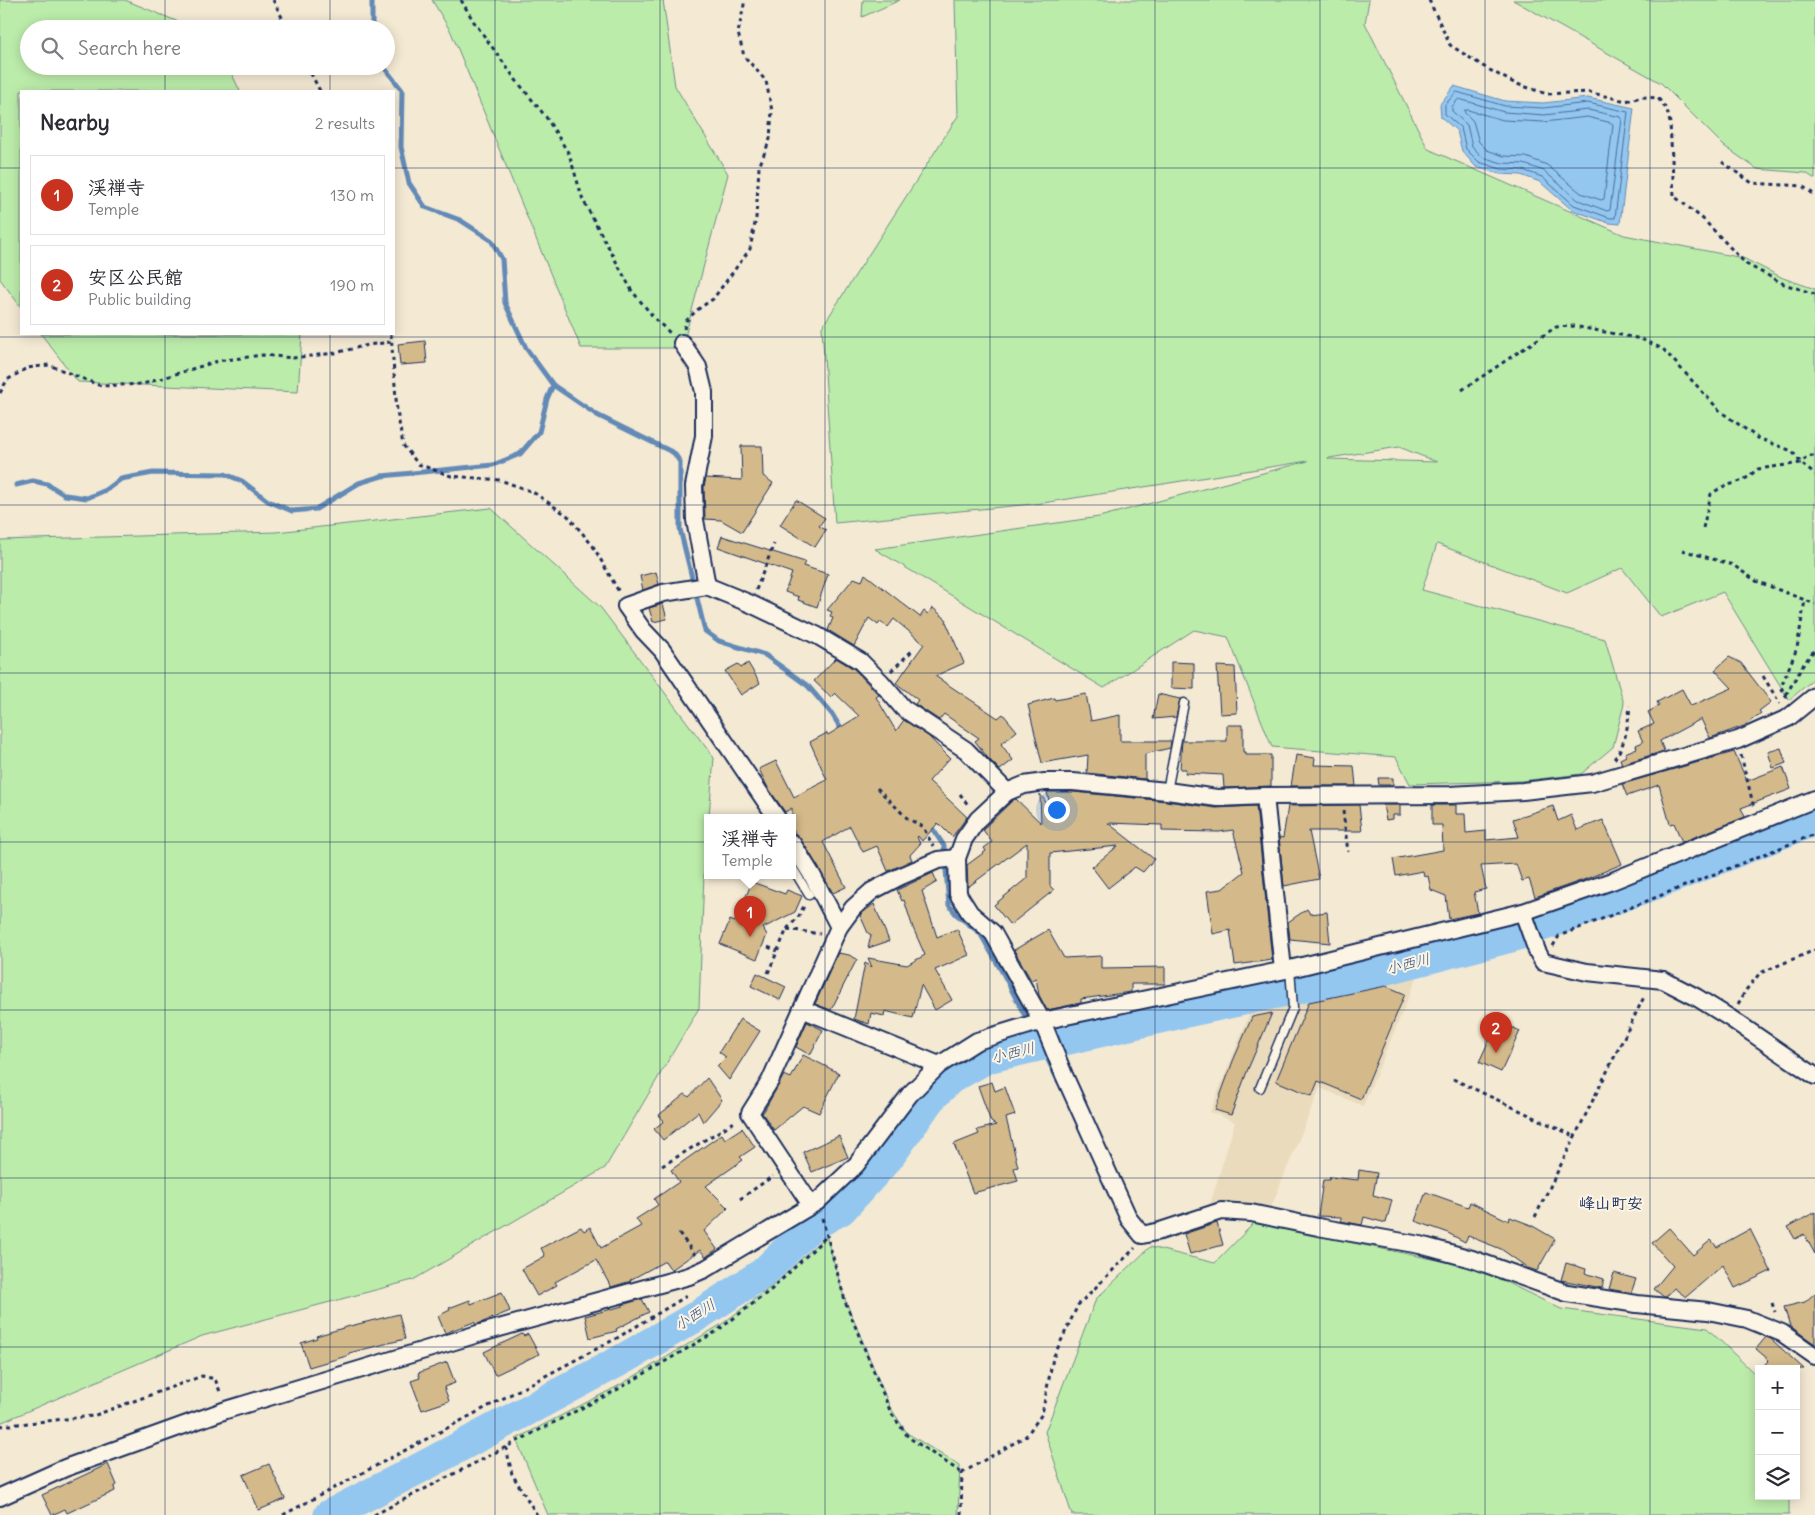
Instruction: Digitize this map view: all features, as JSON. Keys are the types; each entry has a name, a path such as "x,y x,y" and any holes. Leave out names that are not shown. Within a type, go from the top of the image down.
{"street":[{"path":"682,343 698,367 704,392 704,436 694,486 695,520 707,586"},
{"path":"774,814 662,650 643,630 626,606 663,592 707,586 751,604 818,636 860,661 903,708 966,750 1007,792"},
{"path":"1815,696 1791,715 1738,740 1592,783 1523,792 1217,798 1073,782 1045,782 1024,785 1007,792 978,819 964,839 957,858 958,894 970,913 992,933 1042,1022 1129,1219 1142,1235 1221,1211 1251,1213 1420,1245 1472,1259 1567,1293 1747,1319 1782,1333 1815,1356"},
{"path":"1265,796 1286,969"},
{"path":"0,1497 65,1468 226,1410 481,1334 689,1276 705,1269 814,1204 856,1165 910,1094 940,1065 977,1041 1042,1022 1286,969 1523,912 1612,881 1815,799"},
{"path":"796,849 812,875 839,927"},
{"path":"814,1204 750,1114 770,1081 839,927 853,908 872,891 898,877 938,860 957,858"},
{"path":"1523,912 1543,962 1587,972 1663,980 1730,1018 1815,1076"},
{"path":"802,1008 940,1065"}],"lane":[{"path":"1167,791 1184,703"},
{"path":"796,875 809,896"},
{"path":"1260,1088 1292,1008 1286,969"}],"path":[{"path":"273,0 283,20"},
{"path":"461,0 474,22 516,80 546,117 569,154 583,200 632,291 656,320 682,343"},
{"path":"682,343 686,321 713,299 750,250 756,218 759,167 770,139 772,111 766,81 744,56 738,33 745,0"},
{"path":"1429,0 1450,45 1514,83 1547,94 1588,92 1626,101 1640,96 1658,98 1667,110 1670,123 1674,196 1703,219 1746,264 1784,284 1815,294"},
{"path":"312,75 319,90"},
{"path":"1722,162 1752,183 1802,186 1815,195"},
{"path":"1462,390 1556,327 1574,326 1641,339 1662,349 1721,412 1758,438 1792,451 1801,463 1815,475"},
{"path":"391,335 397,411 403,445 418,464 451,476 500,480 532,492 568,516 593,546 626,606"},
{"path":"0,393 7,380 27,368 49,365 101,386 143,384 218,360 263,355 293,358 335,353 391,342"},
{"path":"1703,528 1711,494 1722,487 1744,480 1758,470 1801,463 1808,456 1815,456"},
{"path":"751,604 774,544"},
{"path":"1682,550 1733,565 1756,581 1815,604"},
{"path":"1791,715 1786,695 1781,687 1797,648 1805,600"},
{"path":"1786,695 1803,665 1815,649"},
{"path":"881,682 912,651"},
{"path":"1763,676 1791,715"},
{"path":"1611,762 1617,755 1626,732 1630,706"},
{"path":"1738,740 1758,822"},
{"path":"877,788 907,818 923,827 938,860"},
{"path":"1341,795 1348,852"},
{"path":"1543,962 1559,936 1815,834"},
{"path":"768,973 787,930 799,916 809,896"},
{"path":"787,930 809,932"},
{"path":"768,947 778,951"},
{"path":"1730,1018 1746,990 1760,973 1815,950"},
{"path":"1535,1217 1653,978"},
{"path":"1454,1080 1574,1136"},
{"path":"662,1166 750,1114"},
{"path":"740,1199 786,1166"},
{"path":"814,1204 828,1236 846,1304 891,1413 908,1437 962,1473"},
{"path":"679,1233 705,1269"},
{"path":"962,1473 1026,1436 1042,1414 1053,1358 1078,1305 1138,1245 1142,1235"},
{"path":"374,1515 613,1392 717,1330 772,1289 828,1236"},
{"path":"283,1515 617,1338 685,1297 689,1276"},
{"path":"0,1426 93,1416 202,1376 215,1379 226,1410"},
{"path":"506,1447 512,1474 537,1515"},
{"path":"961,1515 962,1473"}],"shaded area":[{"path":"1420,970 1363,1106 1320,1088 1269,1212 1209,1208 1235,1122 1210,1112 1253,1005"}],"green space":[{"path":"0,0 125,0 174,20 20,20 20,75 232,75 240,90 20,90 20,306 0,279"},
{"path":"432,0 663,0 675,86 728,174 682,348 581,348 451,32"},
{"path":"863,0 900,0 862,17"},
{"path":"955,0 1369,0 1365,23 1428,149 1624,235 1743,258 1783,278 1815,289 1815,678 1789,700 1723,592 1661,617 1622,568 1567,593 1437,544 1422,590 1605,639 1624,704 1613,747 1581,774 1521,781 1410,784 1396,757 1272,747 1228,637 1194,630 1104,688 875,549 1099,517 1308,461 1043,503 835,523 822,327 958,116","holes":["1399,447 1437,462 1328,459"]},
{"path":"1513,0 1815,0 1815,179 1806,173 1757,169 1724,146 1661,83"},
{"path":"42,335 302,335 298,392 78,382"},
{"path":"491,508 601,608 714,758 709,814 704,814 704,873 699,1008 605,1168 413,1280 202,1336 0,1423 0,540 276,532"},
{"path":"1254,1223 1477,1268 1561,1309 1707,1328 1755,1374 1755,1500 1789,1500 1789,1515 1072,1515 1045,1432 1096,1299 1150,1247 1215,1263"},
{"path":"826,1235 844,1297 890,1407 907,1433 960,1466 958,1515 548,1515 516,1439 618,1386 722,1324 777,1282"}],"water":[{"path":"1454,86 1505,101 1543,103 1588,98 1634,108 1620,224 1609,223 1572,210 1540,182 1521,175 1500,174 1476,167 1462,151 1457,131 1441,117 1440,104"}],"building":[{"path":"425,341 427,363 400,365 398,344"},
{"path":"741,446 762,446 763,476 773,483 742,532 721,520 705,519 704,487 706,478 742,480"},
{"path":"796,500 825,518 819,526 826,530 815,547 780,525"},
{"path":"722,536 805,562 803,566 828,574 817,607 798,600 799,597 785,592 792,573 718,547"},
{"path":"656,572 659,584 643,590 640,576"},
{"path":"865,574 920,617 924,611 928,614 933,608 947,620 946,622 964,663 935,676 998,718 1003,714 1017,731 1001,744 1013,760 1000,770 975,741 979,738 944,714 939,720 915,704 918,700 896,683 924,644 894,619 888,627 880,622 878,625 869,618 854,646 828,630 833,618 830,616 832,612 827,610 854,578 862,581"},
{"path":"663,604 667,619 653,622 649,608"},
{"path":"1729,657 1741,663 1771,702 1759,711 1761,713 1744,726 1710,738 1701,719 1660,741 1664,751 1622,764 1620,759 1626,756 1625,753 1637,748 1636,745 1643,742 1638,731 1654,724 1648,712 1659,706 1657,702 1682,689 1691,706 1732,688 1715,670"},
{"path":"836,658 854,669 879,695 876,697 896,731 904,720 928,736 950,758 929,781 967,817 952,837 938,823 922,841 918,836 920,844 910,855 912,860 888,871 877,846 863,852 850,826 823,842 846,887 833,893 808,850 796,834 796,814 792,814 792,808 785,812 768,788 759,769 776,761 794,797 827,780 810,742 827,733 828,735 859,716 835,693 831,697 814,681"},
{"path":"1171,662 1194,663 1194,689 1171,688"},
{"path":"748,663 760,683 741,695 725,671 738,664 741,668"},
{"path":"1217,666 1235,667 1237,713 1220,714"},
{"path":"1086,694 1091,721 1120,715 1120,741 1171,741 1170,748 1145,754 1145,779 1087,773 1088,755 1042,763 1028,705 1054,698 1055,700"},
{"path":"1158,694 1180,699 1176,717 1153,719"},
{"path":"1227,725 1243,725 1243,752 1246,752 1246,755 1271,755 1271,786 1224,788 1223,775 1185,773 1186,769 1180,769 1182,741 1227,741"},
{"path":"1781,748 1786,763 1773,768 1768,752"},
{"path":"1734,752 1747,781 1783,767 1791,789 1741,808 1745,817 1682,842 1674,823 1670,824 1659,785 1627,796 1622,784"},
{"path":"1296,755 1315,758 1314,765 1354,766 1356,786 1291,786"},
{"path":"1378,778 1393,778 1393,785 1379,785"},
{"path":"1047,792 1073,792 1216,808 1256,806 1272,960 1235,965 1230,930 1213,934 1207,891 1222,889 1244,872 1233,830 1219,832 1162,831 1162,825 1108,823 1154,859 1143,872 1135,867 1108,888 1092,867 1118,846 1050,853 1050,886 1054,890 1010,925 994,905 1027,878 1027,843 968,887 967,865 986,851 984,848 992,842 983,830 1013,800 1016,799 1041,823 1040,794 1051,809"},
{"path":"1359,805 1362,831 1309,831 1319,879 1284,886 1279,837 1283,838 1288,806"},
{"path":"1383,805 1400,805 1400,815 1392,815 1392,819 1386,820"},
{"path":"1432,805 1456,805 1456,814 1465,814 1466,833 1486,831 1486,840 1519,837 1513,819 1553,806 1558,821 1571,815 1577,830 1603,820 1622,864 1535,897 1529,879 1522,881 1516,864 1481,866 1486,889 1474,892 1478,913 1449,919 1446,896 1431,890 1428,876 1424,877 1423,871 1396,876 1393,859 1443,850 1442,825 1432,825"},
{"path":"933,873 937,882 922,891 937,937 957,929 969,955 935,970 952,1000 935,1010 921,985 913,1018 885,1011 884,1016 871,1013 869,1024 854,1019 865,963 872,967 868,958 907,965 925,955 913,928 904,900 902,901 897,890"},
{"path":"752,882 785,894 787,890 802,896 795,912 763,928 767,935 757,959 720,944 730,920 735,922"},
{"path":"874,904 889,941 868,948 871,935 868,933 860,915"},
{"path":"1307,909 1310,914 1327,912 1330,943 1290,939 1288,922"},
{"path":"1048,930 1064,958 1101,956 1101,968 1165,967 1165,984 1131,984 1131,992 1081,999 1081,1003 1047,1010 1039,995 1036,978 1031,980 1014,950"},
{"path":"838,953 857,959 831,1010 815,1004"},
{"path":"757,973 786,987 780,1000 751,986"},
{"path":"1386,986 1405,994 1361,1099 1318,1081 1312,1096 1276,1081 1309,1002"},
{"path":"1272,1013 1231,1115 1215,1110 1252,1017"},
{"path":"740,1019 760,1031 729,1080 717,1066 726,1057 719,1052"},
{"path":"1498,1021 1520,1031 1501,1072 1479,1062"},
{"path":"807,1022 823,1030 810,1055 796,1047"},
{"path":"803,1055 839,1073 819,1113 803,1106 774,1130 762,1113 784,1075 791,1078"},
{"path":"707,1078 722,1100 703,1122 698,1112 663,1140 654,1129 664,1121 659,1115 685,1094 689,1097"},
{"path":"992,1082 995,1091 1005,1087 1015,1115 1006,1118 1018,1167 1014,1168 1018,1181 973,1193 954,1144 979,1134 977,1130 996,1125 991,1122 978,1086"},
{"path":"742,1128 755,1147 740,1157 743,1160 706,1186 728,1208 704,1231 717,1249 706,1257 700,1250 671,1270 665,1261 631,1281 611,1287 596,1260 555,1282 557,1285 537,1296 522,1269 545,1256 541,1248 581,1227 584,1231 590,1227 601,1248 641,1226 636,1219 658,1205 654,1199 679,1182 671,1170 722,1134 725,1139"},
{"path":"839,1136 848,1157 812,1172 803,1152"},
{"path":"1359,1170 1377,1173 1373,1195 1392,1200 1386,1223 1364,1217 1362,1225 1341,1221 1341,1217 1318,1216 1323,1180 1329,1180 1330,1177 1358,1180"},
{"path":"1426,1192 1468,1207 1470,1202 1509,1221 1510,1217 1531,1225 1555,1239 1537,1271 1528,1268 1501,1249 1468,1236 1465,1242 1446,1232 1415,1221"},
{"path":"1815,1212 1815,1254 1804,1234 1795,1239 1788,1227"},
{"path":"1217,1223 1223,1245 1190,1254 1184,1234"},
{"path":"1669,1228 1693,1255 1711,1240 1717,1247 1750,1229 1771,1271 1735,1288 1723,1265 1686,1297 1674,1288 1664,1297 1654,1289 1673,1266 1652,1243"},
{"path":"1566,1263 1586,1269 1585,1273 1604,1279 1602,1288 1561,1280"},
{"path":"1614,1273 1636,1279 1631,1293 1609,1289"},
{"path":"502,1292 510,1311 478,1324 474,1322 445,1333 438,1316 450,1310 449,1308 470,1300 471,1304"},
{"path":"1815,1293 1815,1344 1790,1326 1784,1307 1805,1302"},
{"path":"642,1299 649,1312 616,1329 617,1331 590,1338 585,1316"},
{"path":"399,1314 405,1339 349,1353 350,1355 309,1367 301,1343 317,1338 316,1336"},
{"path":"522,1334 524,1336 528,1334 539,1354 495,1375 484,1352"},
{"path":"1766,1337 1771,1339 1800,1365 1764,1365 1769,1360 1756,1349"},
{"path":"447,1362 455,1383 444,1387 449,1401 422,1410 411,1381 420,1378 418,1373"},
{"path":"108,1464 117,1485 114,1487 115,1491 67,1513 65,1509 52,1515 42,1495"},
{"path":"269,1464 285,1499 259,1510 243,1475"}],"waterway":[{"path":"372,0 372,20"},
{"path":"390,75 402,90 401,147 409,183 425,207 460,220 491,240 502,259 505,303 526,348 553,385 597,415 674,453 680,462 680,529 705,631 719,641 765,655 808,686 832,714 843,732"},
{"path":"16,485 33,481 47,484 65,495 87,498 106,490 121,479 153,473 225,474 242,481 268,501 292,511 316,509 359,483 382,476 493,465 520,454 539,432 547,399 553,385"},
{"name":"小西川","path":"329,1515 623,1359 697,1316 763,1273 810,1227 841,1210 889,1157 930,1099 950,1079 987,1058 1182,1013 1380,971 1515,936 1661,882 1815,820"},
{"path":"930,825 944,846 949,905 956,914 980,933 1040,1045"},
{"path":"1041,1045 1058,1081"}],"place":[{"name":"渓禅寺","path":"750,937"},
{"name":"安区公民館","path":"1496,1053"}],"district":[{"name":"峰山町安","path":"1611,1203"}]}
